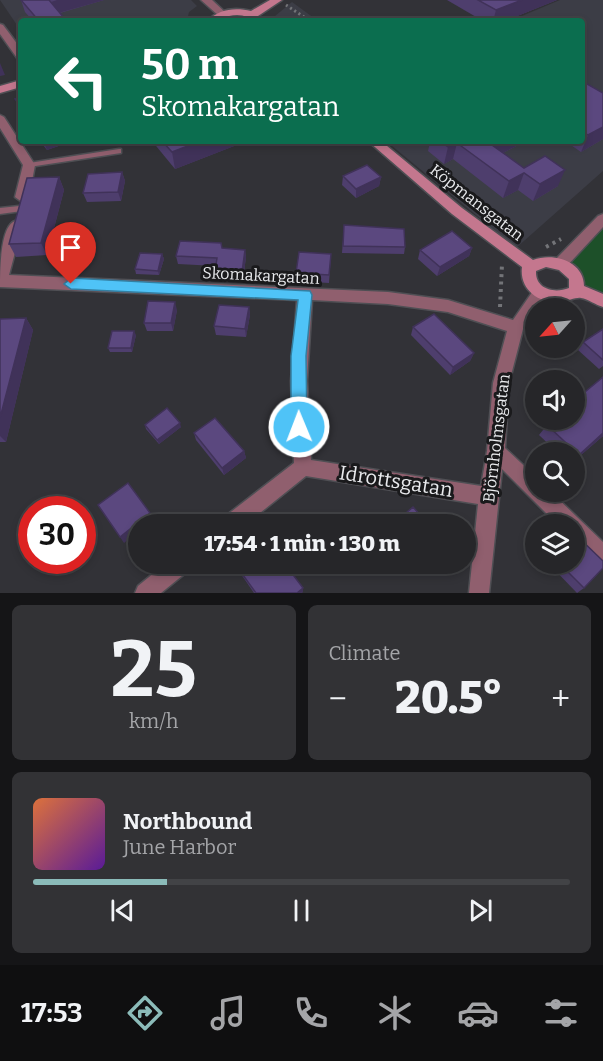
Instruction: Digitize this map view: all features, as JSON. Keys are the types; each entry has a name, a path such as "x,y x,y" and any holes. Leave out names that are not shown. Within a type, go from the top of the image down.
{"street":[{"path":"206,0 215,18"},
{"path":"219,18 238,12 255,18 277,0"},
{"path":"0,27 18,52"},
{"path":"0,90 18,84"},
{"path":"0,119 29,165 0,280"},
{"name":"Köpmansgatan","path":"378,144 457,211 531,266"},
{"path":"560,264 603,219"},
{"path":"544,261 560,264 571,271 577,279 576,290 571,295 558,298 540,292 529,279 531,266 544,261"},
{"name":"Skomakargatan","path":"0,280 388,298 448,306 516,327"},
{"path":"576,290 603,301"},
{"name":"Björnholmsgatan","path":"479,593 488,496 496,451 501,383 516,327 540,292"},
{"path":"244,514 303,466 299,427 298,356 305,295"},
{"path":"496,451 525,479"},
{"name":"Idrottsgatan","path":"303,466 488,496"},
{"path":"548,502 561,514"},
{"path":"585,538 603,556"},
{"path":"145,593 169,574"}],"lane":[{"path":"29,165 119,151"},
{"path":"0,211 19,209"}],"path":[{"path":"277,0 305,18"},
{"path":"538,248 545,248 562,239"}],"shaded area":[{"path":"0,0 191,0 197,6 189,12 188,18 18,18 18,27"},
{"path":"560,0 603,0 603,171 516,248 390,144 585,144 585,18 517,18"},
{"path":"292,2 314,18 273,18"}],"green space":[{"path":"600,228 603,230 603,296 584,288 567,263"}],"building":[{"path":"21,0 49,0 64,18 36,18"},
{"path":"478,0 522,0 496,10"},
{"path":"585,83 603,93 603,127 588,135 585,133"},
{"path":"165,144 193,144 172,152"},
{"path":"458,144 494,144 492,145 524,168 545,156 565,170 540,184 524,173 509,181"},
{"path":"367,165 381,177 356,189 343,176"},
{"path":"122,172 118,192 83,193 88,174"},
{"path":"59,177 41,243 9,244 27,178"},
{"path":"344,225 404,229 405,247 343,246"},
{"path":"452,231 472,248 440,267 420,250"},
{"path":"180,241 221,243 222,248 245,250 242,272 215,271 217,258 176,256"},
{"path":"299,252 331,254 329,275 296,273"},
{"path":"140,253 162,254 158,271 135,269"},
{"path":"148,301 175,302 171,323 144,323"},
{"path":"219,305 249,307 245,329 214,326"},
{"path":"434,314 474,353 453,367 413,327"},
{"path":"26,318 0,418 0,319"},
{"path":"603,329 603,360 585,344 585,341"},
{"path":"112,331 134,331 131,348 108,348"},
{"path":"603,377 603,433 585,450 585,442 565,442 552,430 585,430 585,392"},
{"path":"167,408 180,423 157,440 145,425"},
{"path":"215,418 244,451 222,468 194,433"},
{"path":"128,483 150,513 128,514 128,531 120,537 98,505"},
{"path":"413,507 419,514 405,514"},
{"path":"585,544 603,561 603,568 584,588 570,574 585,574"},
{"path":"242,574 292,574 303,588 297,593 256,593"}],"route":[{"path":"71,284 305,295 298,356 299,427"}]}
